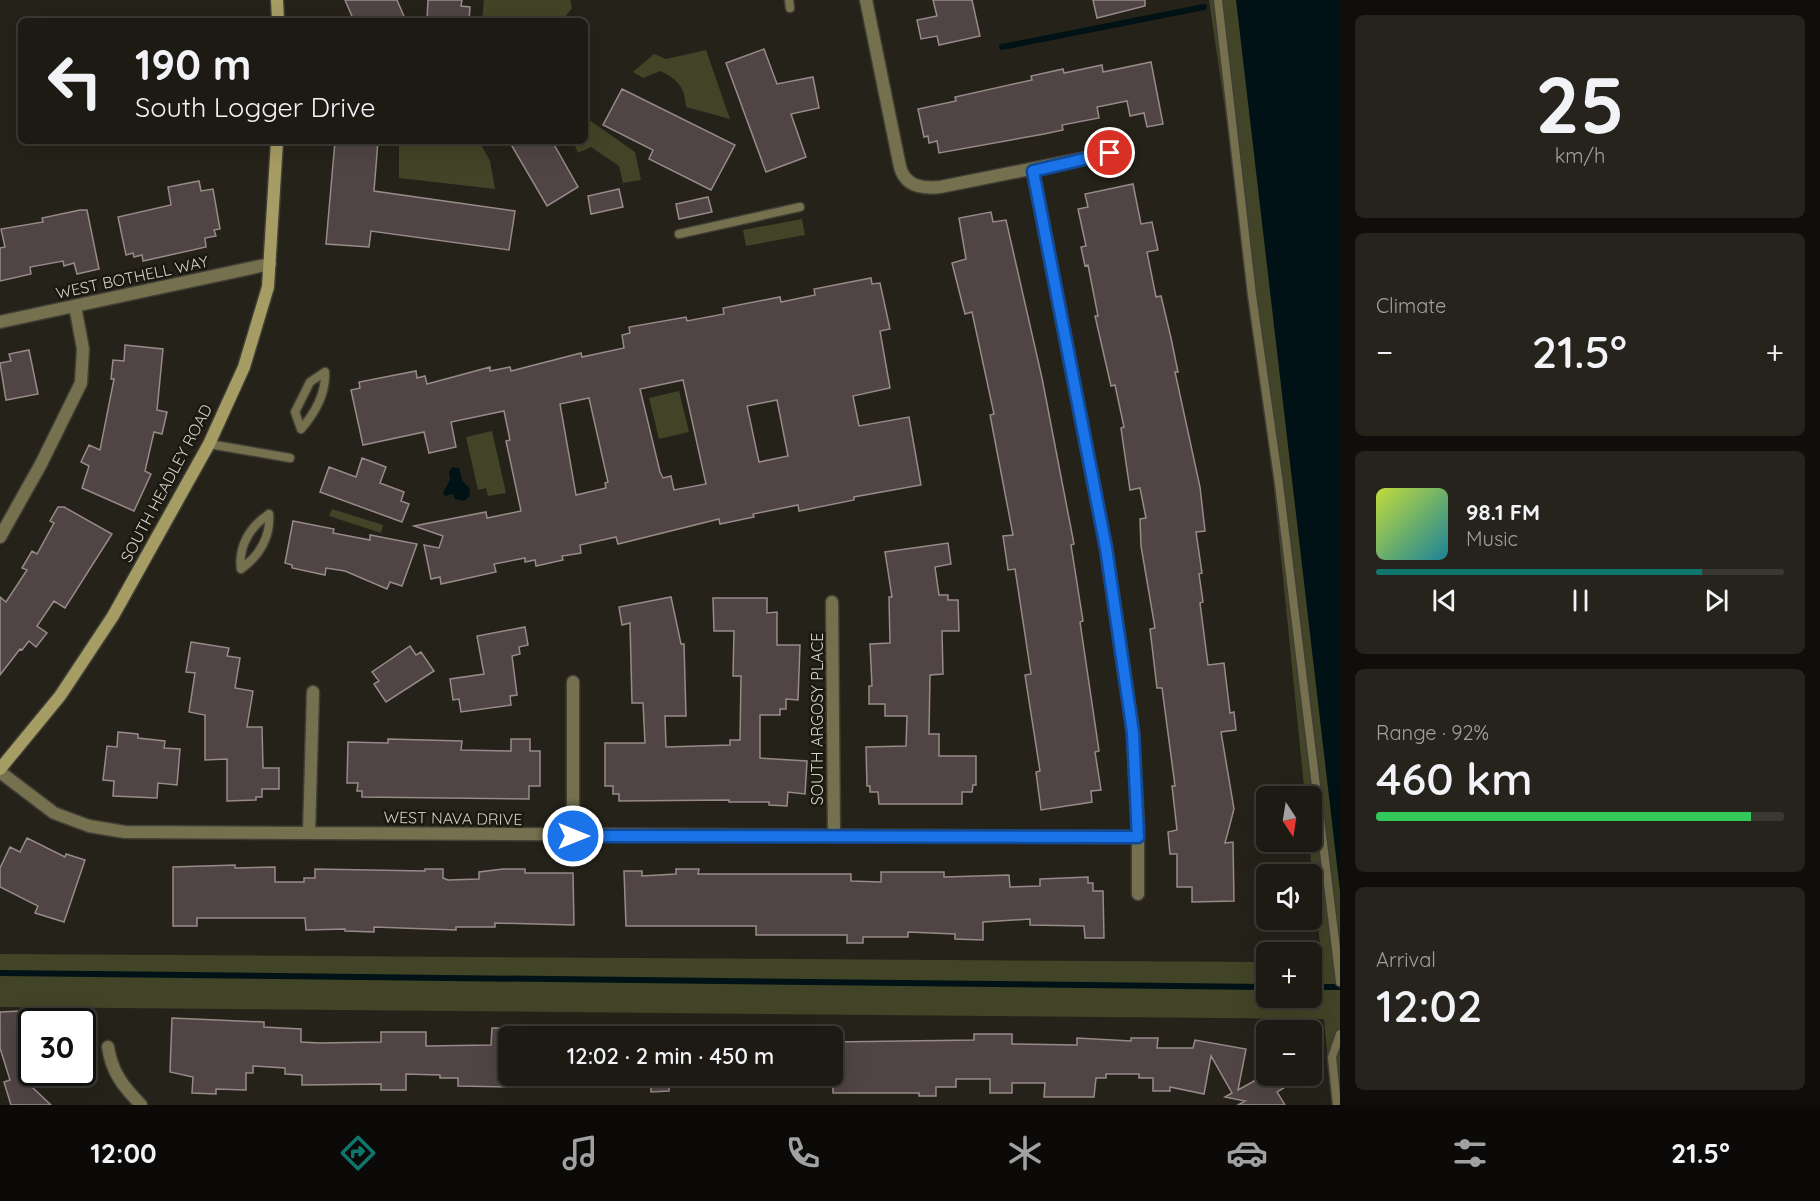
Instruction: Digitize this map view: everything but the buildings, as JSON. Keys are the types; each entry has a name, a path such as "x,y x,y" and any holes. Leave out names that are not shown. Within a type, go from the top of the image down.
{"street":[{"path":"277,0 278,18"},
{"path":"866,0 903,176 919,186 940,187 1033,171 1110,153"},
{"name":"SOUTH HEADLEY ROAD","path":"0,770 60,696 113,616 209,444 244,367 268,287 277,144"},
{"path":"1033,171 1106,548 1133,733 1138,894"},
{"name":"WEST BOTHELL WAY","path":"0,322 270,264"},
{"path":"0,537 41,464 81,383 83,349 75,306"},
{"name":"SOUTH ARGOSY PLACE","path":"832,602 834,836"},
{"path":"573,682 573,836"},
{"path":"309,833 313,692"},
{"name":"WEST NAVA DRIVE","path":"0,770 54,813 89,826 125,832 1138,837"},
{"path":"108,1047 111,1066 121,1084 141,1105"}],"lane":[{"path":"1218,0 1252,295 1279,484 1340,980"},
{"path":"679,234 800,207"},
{"path":"325,372 326,384 315,412 301,429 295,412 310,382 325,372"},
{"path":"209,444 290,458"},
{"path":"269,514 270,527 257,557 241,569 239,555 254,524 269,514"},
{"path":"1337,1105 1332,1058 1340,1034"}],"green space":[{"path":"484,0 570,0 572,8 565,17 560,18 482,18"},
{"path":"1209,0 1340,0 1340,1105 1332,1105 1324,1019 0,1007 0,954 1256,962 1256,1008 1322,1008 1322,942 1320,942 1319,930 1322,930 1322,864 1311,864 1310,852 1322,852 1322,786 1304,786 1260,349"},
{"path":"706,50 730,119 686,107 682,89 672,77 660,71 643,78 633,72 654,54 666,59"},
{"path":"588,119 635,152 641,180 623,183 619,166 591,147 578,153 574,144 588,144"},
{"path":"399,144 481,144 490,161 495,189 399,178"},
{"path":"802,219 805,235 746,246 743,230"},
{"path":"679,391 689,432 659,439 649,398"},
{"path":"492,431 506,493 488,496 486,488 478,490 466,437"},
{"path":"332,509 383,525 381,533 329,516"}],"shaded area":[{"path":"1236,0 1340,0 1340,891"},
{"path":"452,467 459,468 462,480 470,489 469,497 464,501 455,499 453,494 445,496 443,493 450,480 449,472"}],"waterway":[{"path":"1002,47 1204,7"},
{"path":"0,973 1256,987"},
{"path":"1322,987 1340,987"}],"route":[{"path":"573,836 1138,837 1133,733 1106,548 1033,171 1110,153"}]}
